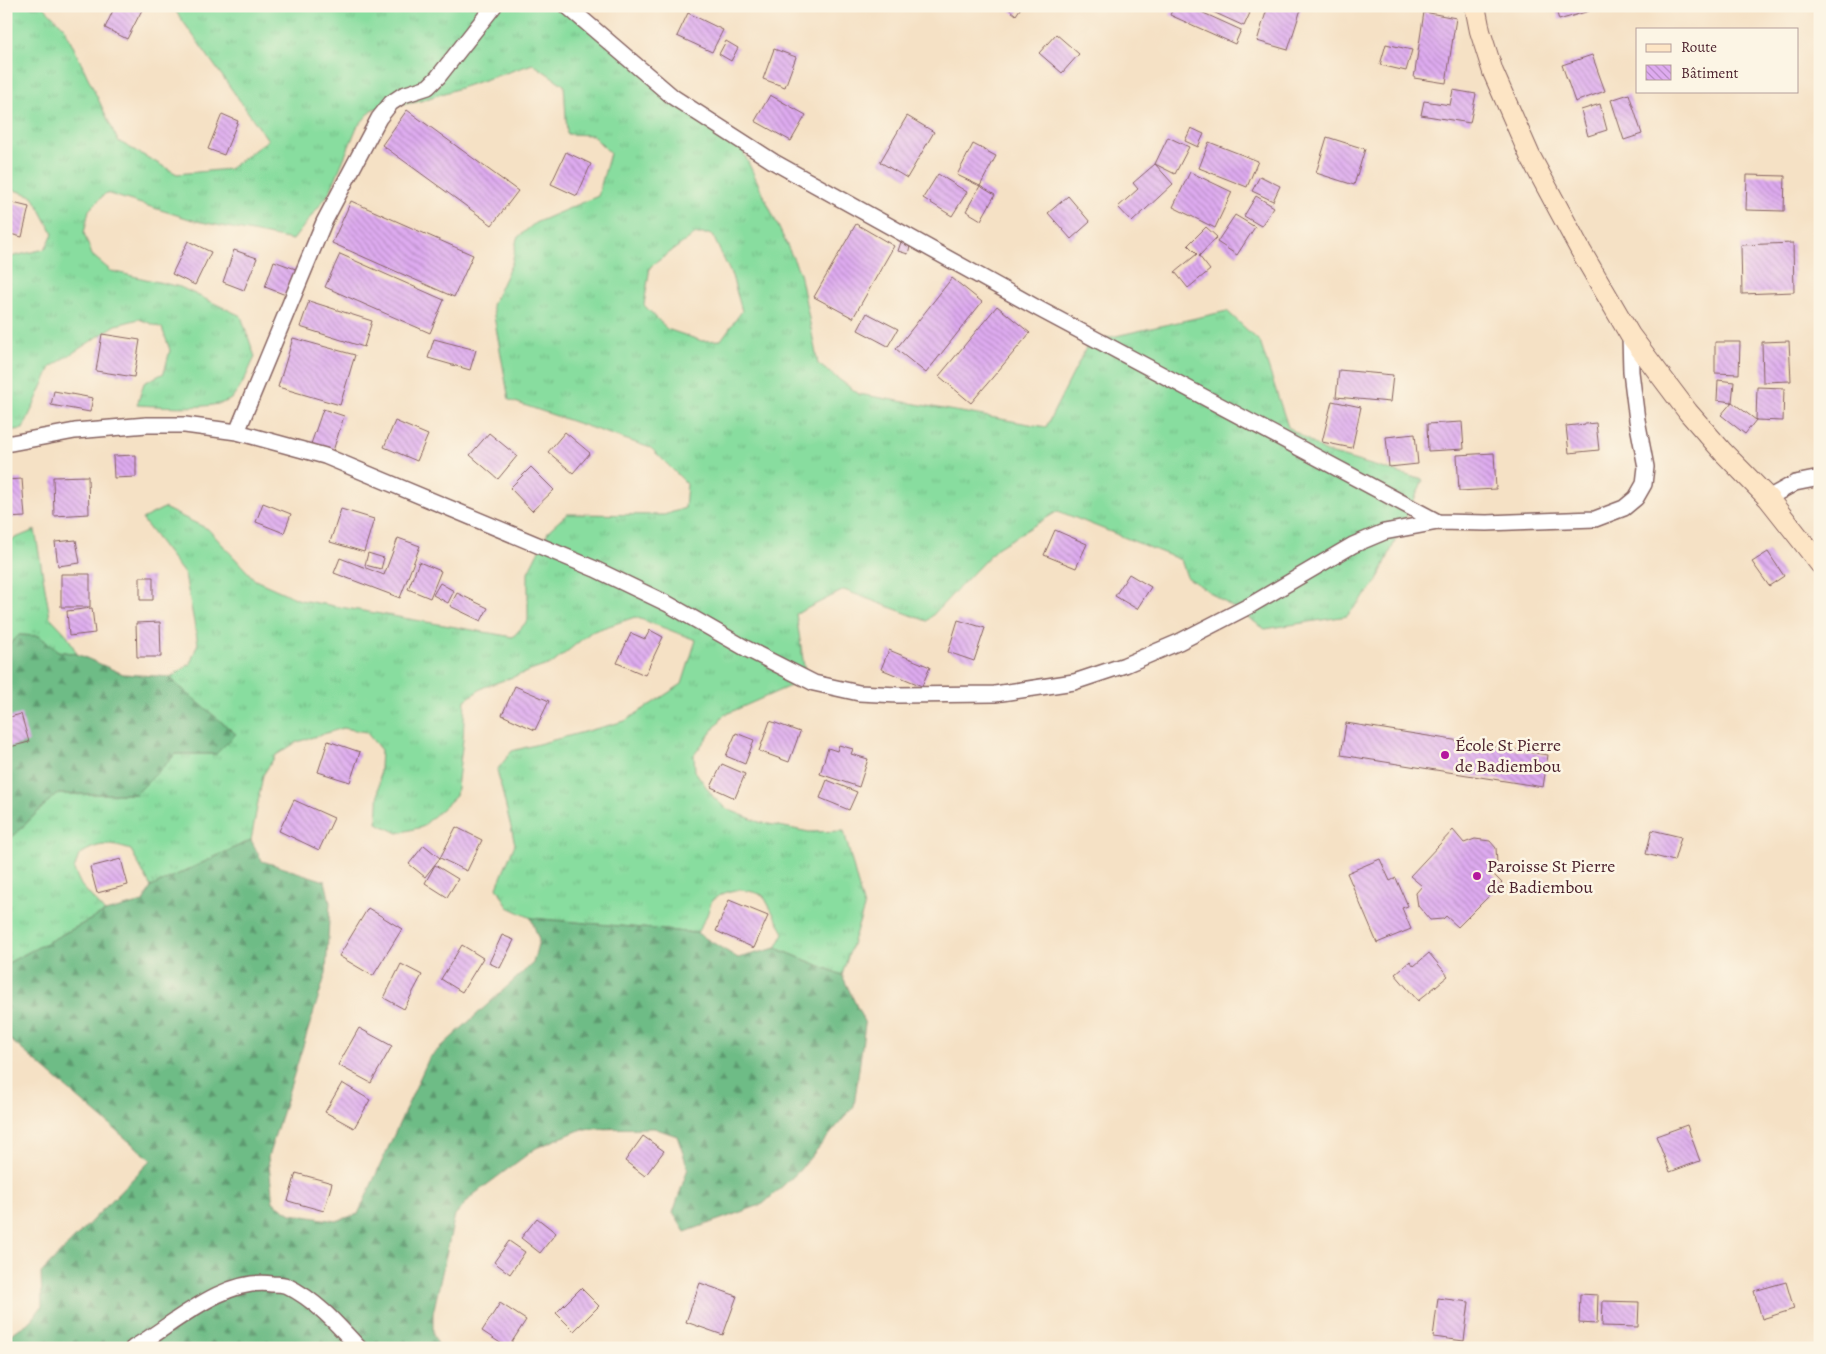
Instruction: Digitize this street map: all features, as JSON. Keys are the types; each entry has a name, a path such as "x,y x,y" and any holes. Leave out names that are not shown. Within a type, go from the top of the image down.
{"street":[{"path":"237,432 324,222 378,118 391,103 404,95 428,87 494,6"},
{"path":"566,6 673,96 774,162 1048,314 1438,522"},
{"path":"1476,6 1480,31 1493,72 1530,156 1581,251 1630,335 1688,412 1723,452 1768,498 1820,564"},
{"path":"6,444 75,431 147,425 185,425 237,432 325,456 595,569 668,604 746,649 814,683 859,692 898,696 995,694 1074,682 1125,665 1179,642 1249,606 1353,544 1384,532 1438,522 1487,523 1595,518 1624,508 1636,498 1644,484 1646,467 1633,382 1630,335"},
{"path":"1768,498 1795,483 1820,478"},
{"path":"133,1348 195,1308 230,1290 261,1282 286,1286 326,1312 359,1348"}],"green space":[{"path":"6,6 43,6 64,27 118,141 177,174 229,169 268,140 172,6 560,6 741,147 800,273 818,364 859,394 1046,427 1089,342 1227,311 1260,342 1288,427 1326,452 1423,480 1376,583 1347,616 1265,629 1187,577 1181,560 1058,511 997,548 927,621 844,590 796,614 806,679 724,715 694,755 695,771 714,798 727,809 759,822 809,832 844,831 864,908 842,975 776,948 784,933 763,895 749,891 731,891 712,900 707,915 697,933 531,918 508,907 497,887 515,844 497,770 512,751 625,721 682,684 696,640 635,617 591,632 553,663 484,687 465,700 463,739 456,796 422,827 398,833 377,823 381,750 366,732 343,728 297,742 276,755 263,775 251,840 151,887 131,850 104,845 86,851 79,855 74,870 81,885 105,912 6,964 6,843 56,794 136,794 176,754 216,754 171,677 190,664 198,643 185,575 142,519 164,508 208,529 255,580 300,600 513,637 528,620 528,572 549,530 567,514 664,515 685,508 687,484 651,448 509,400 492,305 512,263 517,238 535,223 598,196 610,153 592,135 567,134 564,85 533,64 417,102 373,109 357,127 330,192 293,240 196,221 106,193 89,210 84,233 92,255 111,271 180,287 241,316 255,357 236,394 225,402 214,405 173,407 137,405 144,383 164,373 170,350 162,328 139,319 116,325 51,367 23,429 6,431 6,258 45,249 53,234 33,196 14,190 6,191","holes":["695,234 712,234 732,276 742,311 721,340 702,341 667,329 644,305 650,267"]},
{"path":"35,530 50,617 67,635 77,654 58,651 39,636 19,635 6,648 6,542"},
{"path":"19,635 39,636 58,651 77,654 123,674 171,677 175,683 236,734 216,754 176,754 136,794 56,794 6,843 6,648"},
{"path":"251,840 262,861 325,881 330,902 326,973 268,1157 273,1202 291,1214 336,1221 358,1214 429,1058 533,963 539,940 531,918 697,933 738,958 776,948 842,975 865,1024 854,1106 798,1172 763,1204 685,1232 673,1213 688,1168 677,1136 654,1128 582,1129 536,1148 473,1195 455,1215 433,1313 433,1335 440,1348 6,1348 6,1337 31,1321 42,1306 41,1273 151,1160 6,1036 6,964 105,912 143,902 151,887"}],"building":[{"path":"115,6 144,6 127,39 105,28"},
{"path":"1005,6 1022,6 1016,15"},
{"path":"1174,6 1188,6 1241,30 1235,44 1170,15"},
{"path":"1200,6 1243,6 1242,9 1250,13 1244,26"},
{"path":"1268,6 1302,6 1288,50 1257,41"},
{"path":"1555,6 1587,6 1589,11 1559,20"},
{"path":"1424,12 1456,18 1446,83 1414,78"},
{"path":"688,13 723,30 712,52 677,36"},
{"path":"1056,34 1079,54 1062,73 1039,53"},
{"path":"726,41 738,48 731,61 719,54"},
{"path":"1386,44 1412,50 1406,71 1380,65"},
{"path":"774,49 796,57 785,87 763,79"},
{"path":"1592,55 1605,91 1575,102 1562,65"},
{"path":"1453,90 1476,94 1470,123 1421,115 1424,101 1450,105"},
{"path":"1629,94 1642,134 1624,140 1611,100"},
{"path":"770,95 806,115 791,141 755,121"},
{"path":"1600,104 1607,130 1588,136 1581,110"},
{"path":"407,110 518,191 492,225 382,145"},
{"path":"222,114 238,121 224,155 208,149"},
{"path":"907,116 934,132 907,178 880,162"},
{"path":"1191,128 1204,134 1198,147 1185,141"},
{"path":"1168,137 1189,147 1175,174 1155,164"},
{"path":"1327,137 1365,149 1354,185 1316,173"},
{"path":"1209,142 1258,161 1247,187 1199,168"},
{"path":"973,144 996,156 980,186 957,175"},
{"path":"566,152 591,164 577,196 551,184"},
{"path":"1155,164 1173,184 1132,222 1118,207 1138,189 1133,183"},
{"path":"1190,172 1232,192 1215,228 1173,207"},
{"path":"938,174 967,192 952,216 923,198"},
{"path":"1747,175 1785,176 1784,211 1746,210"},
{"path":"1260,176 1280,186 1273,201 1252,191"},
{"path":"980,186 995,195 981,220 966,211"},
{"path":"1068,196 1090,222 1071,239 1048,213"},
{"path":"1256,196 1274,207 1261,226 1244,216"},
{"path":"351,201 473,255 454,297 332,243"},
{"path":"9,202 29,207 22,237 6,233 6,214"},
{"path":"1235,215 1255,227 1237,255 1217,242"},
{"path":"856,224 894,246 853,318 814,297"},
{"path":"1206,227 1217,237 1199,256 1210,270 1188,288 1175,272 1197,254 1188,245"},
{"path":"902,239 911,242 908,254 898,251"},
{"path":"188,241 211,252 195,285 172,274"},
{"path":"1793,243 1794,292 1742,294 1741,245"},
{"path":"234,250 257,258 244,290 223,282"},
{"path":"340,254 444,300 430,333 325,287"},
{"path":"274,261 301,271 291,297 265,287"},
{"path":"952,278 982,302 926,373 896,349"},
{"path":"309,301 372,321 364,347 300,327"},
{"path":"997,306 1030,333 971,403 939,376"},
{"path":"867,313 898,329 888,346 858,330"},
{"path":"102,334 140,340 134,377 96,371"},
{"path":"293,338 355,355 340,405 278,387"},
{"path":"434,339 476,350 470,370 428,358"},
{"path":"1789,341 1791,381 1763,382 1762,342"},
{"path":"1715,342 1740,342 1739,374 1715,373"},
{"path":"1339,370 1393,375 1390,402 1336,397"},
{"path":"1718,380 1734,382 1732,402 1717,400"},
{"path":"1757,387 1784,388 1783,421 1756,420"},
{"path":"54,391 93,398 90,412 51,405"},
{"path":"1332,401 1361,407 1352,448 1322,442"},
{"path":"1732,402 1756,420 1745,434 1721,415"},
{"path":"323,409 344,416 333,451 311,444"},
{"path":"395,421 428,435 417,461 384,447"},
{"path":"1462,422 1464,449 1428,451 1427,424"},
{"path":"1596,423 1599,450 1569,453 1566,426"},
{"path":"565,432 590,453 573,473 548,452"},
{"path":"489,433 517,456 498,479 470,455"},
{"path":"1415,434 1418,464 1389,467 1386,437"},
{"path":"1494,453 1496,489 1459,491 1457,455"},
{"path":"136,455 136,477 114,478 113,456"},
{"path":"531,467 554,490 532,511 510,488"},
{"path":"88,476 89,514 54,516 53,477"},
{"path":"22,479 25,517 6,518 6,480"},
{"path":"263,503 291,514 284,533 256,522"},
{"path":"341,509 374,519 364,552 330,542"},
{"path":"1055,530 1087,544 1076,568 1044,555"},
{"path":"398,538 420,546 400,598 334,573 340,558 384,575"},
{"path":"76,540 80,563 58,566 55,542"},
{"path":"1768,552 1784,576 1769,586 1752,562"},
{"path":"368,553 384,558 381,569 365,565"},
{"path":"419,562 441,571 430,598 408,589"},
{"path":"61,574 90,574 90,607 61,607"},
{"path":"1129,574 1151,587 1137,609 1115,596"},
{"path":"140,577 153,577 153,600 140,600"},
{"path":"440,583 454,591 448,603 433,595"},
{"path":"457,593 488,608 481,621 450,606"},
{"path":"92,608 95,633 69,636 67,611"},
{"path":"958,620 985,628 974,661 948,652"},
{"path":"160,622 161,657 137,657 136,623"},
{"path":"650,630 663,637 645,675 617,663 631,633 645,639"},
{"path":"889,650 930,667 922,686 881,669"},
{"path":"515,686 549,701 535,730 502,715"},
{"path":"21,714 29,742 6,748 6,718"},
{"path":"770,721 800,732 789,762 759,751"},
{"name":"École St Pierre de Badiembou","path":"1346,723 1548,755 1543,787 1341,755"},
{"path":"736,733 754,740 745,764 726,756"},
{"path":"328,741 360,752 350,782 318,772"},
{"path":"839,745 853,749 851,754 868,759 859,787 820,774 828,748 837,751"},
{"path":"722,764 745,774 735,798 711,787"},
{"path":"827,780 857,792 849,810 820,798"},
{"path":"294,800 334,818 319,850 279,831"},
{"path":"456,827 482,840 467,871 440,858"},
{"path":"1453,830 1464,843 1475,839 1490,841 1496,848 1497,863 1491,872 1502,883 1458,927 1446,916 1443,919 1430,920 1418,906 1416,893 1422,886 1410,876"},
{"path":"1652,830 1681,837 1674,861 1646,854"},
{"path":"424,845 440,858 425,877 409,864"},
{"path":"121,859 128,885 97,893 90,867"},
{"path":"1380,859 1390,881 1396,878 1408,906 1402,908 1411,929 1377,943 1347,873"},
{"path":"435,865 458,879 447,897 425,883"},
{"path":"729,900 768,916 754,948 716,931"},
{"path":"368,908 402,929 373,976 339,956"},
{"path":"502,935 514,940 500,968 489,963"},
{"path":"462,945 483,958 462,992 441,979"},
{"path":"1429,953 1448,976 1418,1001 1395,974 1410,961 1414,966"},
{"path":"401,964 422,975 404,1009 384,998"},
{"path":"359,1028 392,1046 371,1083 338,1065"},
{"path":"342,1083 370,1100 354,1128 325,1112"},
{"path":"1687,1125 1700,1161 1670,1172 1656,1136"},
{"path":"643,1136 664,1151 645,1176 625,1161"},
{"path":"296,1173 332,1183 324,1211 288,1201"},
{"path":"537,1218 556,1233 540,1253 521,1238"},
{"path":"509,1241 525,1252 510,1274 494,1262"},
{"path":"1786,1282 1794,1309 1762,1319 1754,1291"},
{"path":"700,1283 737,1296 723,1335 686,1322"},
{"path":"581,1288 599,1306 574,1331 556,1313"},
{"path":"1580,1294 1598,1295 1597,1324 1579,1323"},
{"path":"1438,1298 1469,1302 1464,1341 1433,1337"},
{"path":"1603,1301 1639,1302 1638,1327 1602,1326"},
{"path":"500,1303 526,1320 508,1348 482,1331"}],"place":[{"name":"École St Pierre de Badiembou","path":"1445,755"},
{"name":"Paroisse St Pierre de Badiembou","path":"1477,876"}]}
